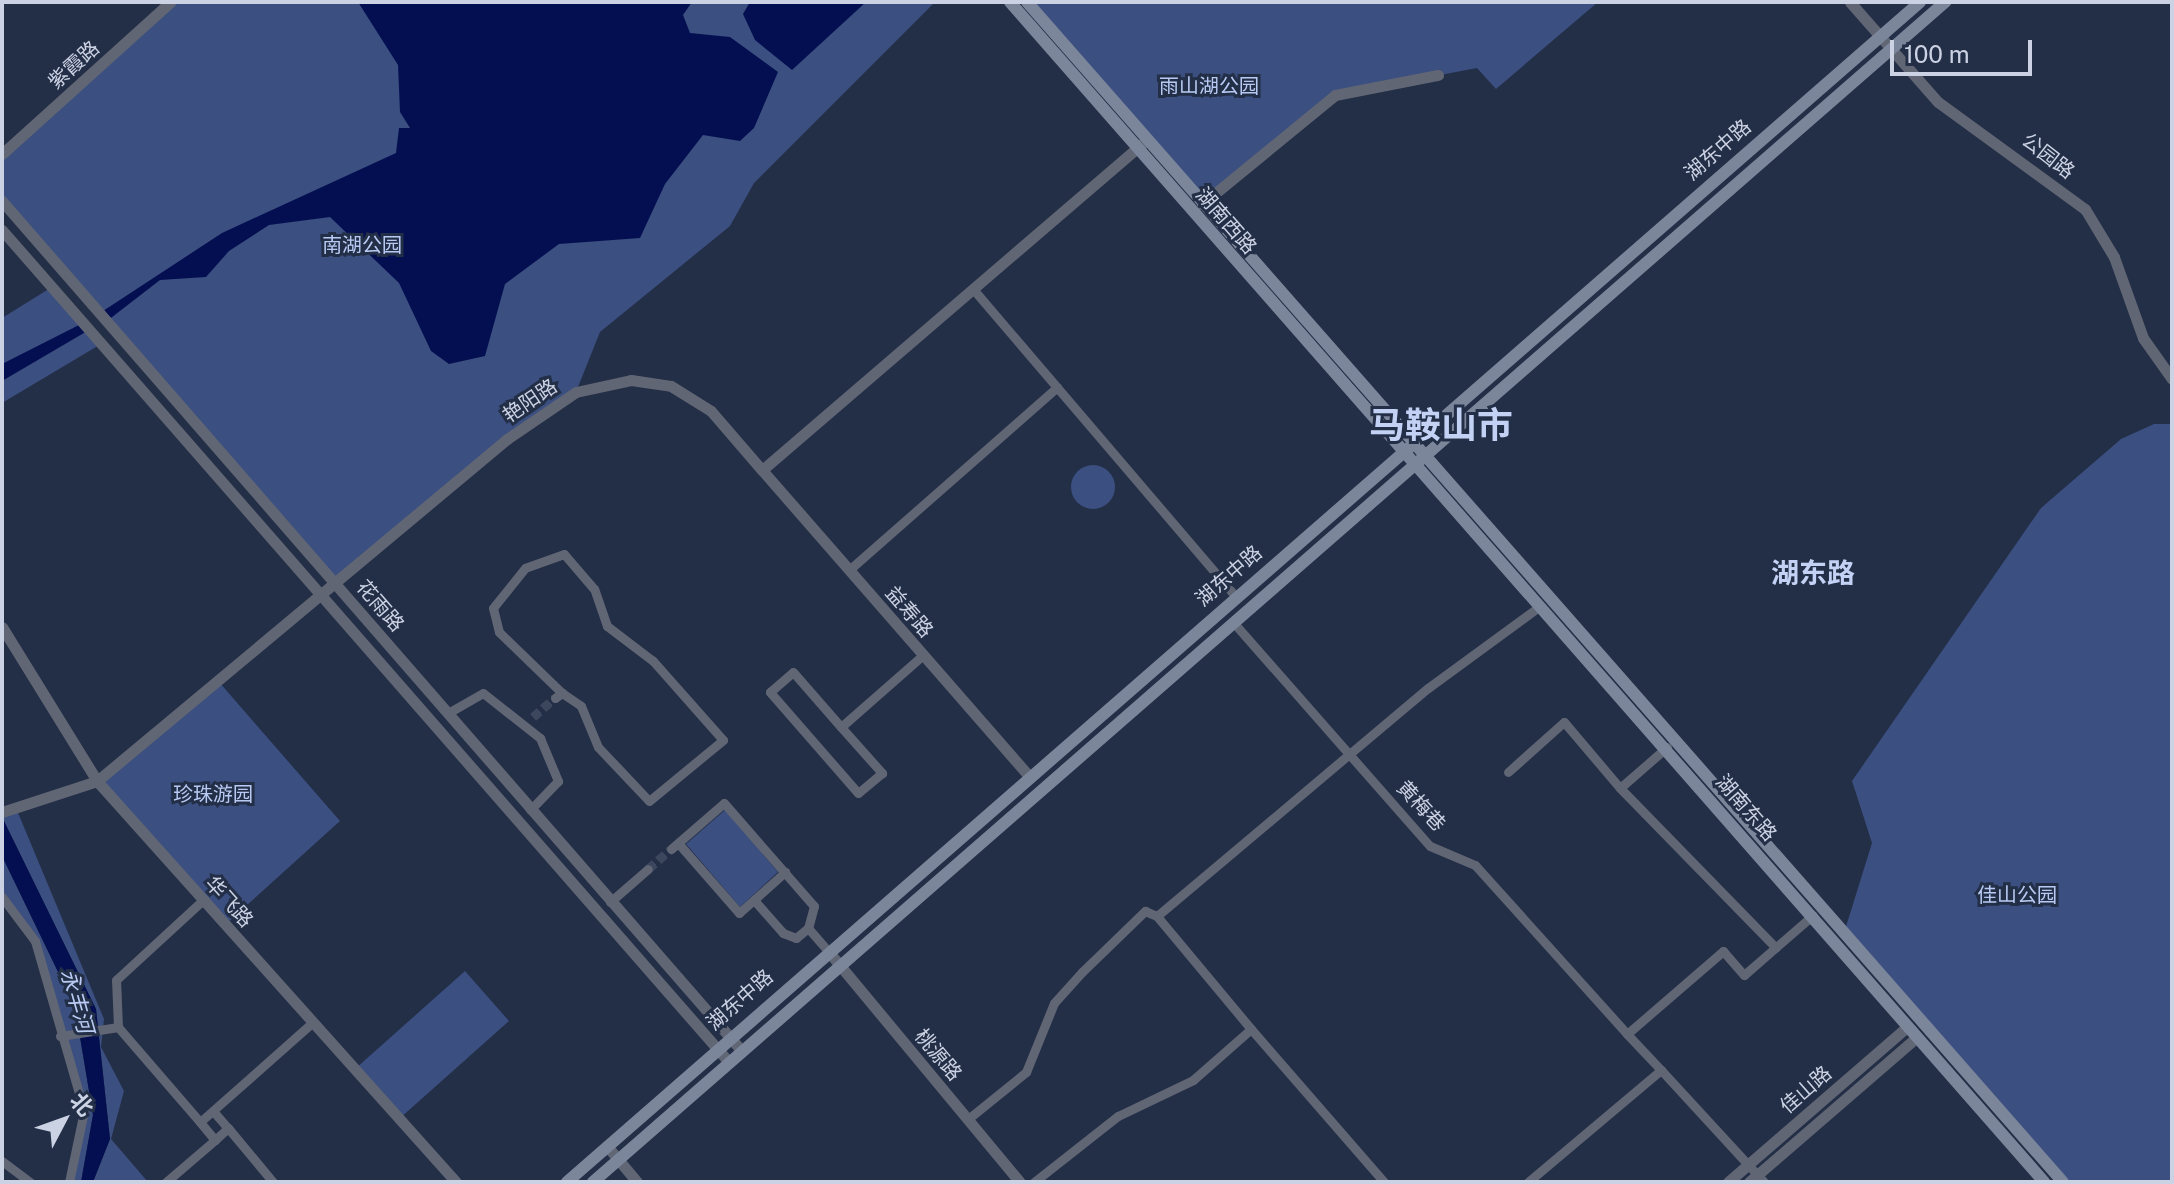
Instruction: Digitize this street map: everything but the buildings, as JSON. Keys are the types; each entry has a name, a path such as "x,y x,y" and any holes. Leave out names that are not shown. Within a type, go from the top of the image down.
{"main road":[{"name":"湖南西路","path":"1010,2 1141,145 1407,447"},
{"name":"湖南西路","path":"1027,2 1141,145 1202,204 1407,447"},
{"name":"湖东中路","path":"567,1182 729,1036 1920,2"},
{"name":"湖东中路","path":"593,1182 839,964 1945,2"},
{"path":"1407,447 2063,1182"},
{"name":"湖南东路","path":"1419,461 1540,606 1667,747 2044,1182"}],"street":[{"name":"紫霞路","path":"2,154 170,2"},
{"name":"公园路","path":"1850,2 1968,127 2017,152 2085,209 2114,257 2143,338 2172,379"},
{"path":"1202,204 1335,95 1438,75"},
{"path":"762,470 1141,145"},
{"name":"花雨路","path":"2,201 741,1050"},
{"path":"2,230 728,1061"},
{"path":"973,289 1236,597"},
{"name":"艳阳路","path":"2,812 97,781 322,597 527,422 576,392 631,380 671,386 711,411 762,470"},
{"path":"849,570 1057,387"},
{"name":"益寿路","path":"762,470 1030,777"},
{"path":"564,554 594,589 607,626 653,661 723,740 649,801 598,747 593,720 559,695 499,632 493,608 525,568 564,554"},
{"path":"1157,916 1351,755 1540,606"},
{"name":"黄梅巷","path":"1233,622 1430,846 1475,865 1661,1070"},
{"name":"华飞路","path":"2,627 97,781 456,1182"},
{"path":"841,727 923,655"},
{"path":"793,672 841,727 882,773 858,793 770,692 793,672"},
{"path":"448,713 483,693 529,721 558,781 530,810"},
{"path":"1508,772 1564,722 1620,788 1776,948"},
{"path":"1620,788 1667,747"},
{"path":"754,900 783,933 796,938 808,928 814,906 785,872 724,803 674,846 739,913 785,872"},
{"path":"610,902 648,869"},
{"path":"2,897 35,941 84,1112 69,1182"},
{"path":"203,900 116,980 118,1027 215,1140"},
{"path":"968,1119 1026,1072 1063,993 1145,911 1157,916 1384,1182"},
{"path":"1627,1034 1723,951 1744,975 1813,915"},
{"path":"808,928 828,951"},
{"name":"桃源路","path":"828,951 1020,1182"},
{"path":"200,1122 313,1022"},
{"name":"佳山路","path":"1728,1182 1908,1026"},
{"path":"60,1036 118,1027"},
{"path":"1034,1182 1118,1116 1193,1080 1251,1029"},
{"name":"佳山路","path":"1757,1180 1917,1037"},
{"path":"1528,1182 1661,1070 1749,1164 1757,1180"},
{"path":"213,1111 273,1182"},
{"path":"166,1182 228,1128"},
{"path":"607,1146 637,1182"},
{"path":"2,1161 30,1182"}],"green space":[{"name":"南湖公园","path":"170,2 935,2 754,183 730,226 600,332 576,392 507,439 337,584 2,201 2,154"},
{"name":"雨山湖公园","path":"1027,2 1598,2 1496,89 1477,68 1335,95 1202,204"},
{"path":"52,287 101,344 2,403 2,318"},
{"name":"佳山公园","path":"2154,424 2172,424 2172,1182 2063,1182 1844,933 1872,843 1852,781 2041,508 2121,439"},
{"path":"1093,465 1109,471 1115,487 1109,503 1093,509 1077,503 1071,487 1077,471"},
{"name":"珍珠游园","path":"219,682 340,821 225,925 97,781"},
{"path":"16,808 104,1019 101,1047 124,1091 111,1139 148,1182 93,1182 110,1139 96,1009 2,817"},
{"path":"725,810 778,872 740,907 686,844"},
{"path":"2,856 75,1007 93,1115 81,1182 69,1182 84,1111 35,941 2,897"},
{"path":"465,971 509,1021 399,1119 355,1069"}],"water":[{"path":"358,2 692,2 683,15 690,33 730,37 778,72 754,128 740,141 703,135 665,184 640,238 559,244 505,284 485,356 449,364 431,351 399,283 330,217 269,225 229,251 206,277 160,280 107,321 100,313 222,233 396,153 399,128 410,128 400,112 398,65"},
{"path":"750,2 866,2 792,70 755,40 743,14"},
{"path":"83,323 89,330 2,381 2,364"},
{"name":"永丰河","path":"2,817 96,1009 110,1139 93,1182 81,1182 93,1115 75,1007 2,856"}],"tunnel":[{"path":"533,717 555,698"},
{"path":"648,869 671,849"}],"district":[{"name":"马鞍山市","path":"1441,426"},
{"name":"湖东路","path":"1813,573"}]}
